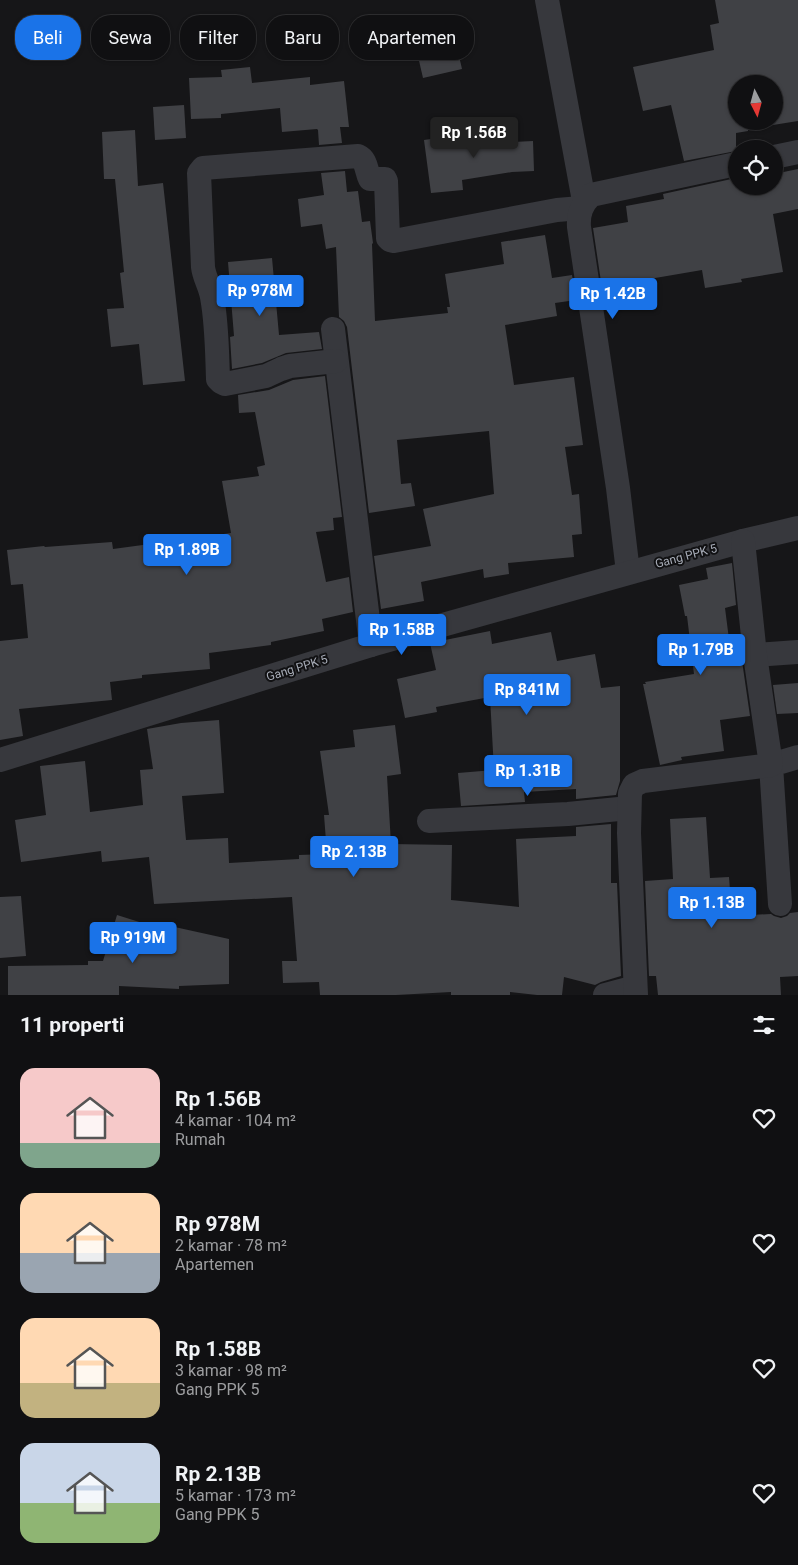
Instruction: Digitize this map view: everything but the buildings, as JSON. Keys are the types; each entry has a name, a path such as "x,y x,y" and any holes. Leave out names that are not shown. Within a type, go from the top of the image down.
{"street":[{"path":"547,0 583,205"},
{"path":"783,155 798,152"},
{"path":"336,361 290,366 266,376 226,384 220,382 218,379 217,338 212,296 204,276 203,267 199,173 203,168 361,157 364,160 370,179 386,179 388,238 394,241 583,205"},
{"path":"628,572 617,478 579,227 579,215 583,205 591,195 728,166"},
{"path":"333,329 371,645"},
{"name":"Gang PPK 5","path":"0,760 371,645 628,572 798,528"},
{"path":"743,541 755,655 771,765 780,904"},
{"path":"755,655 798,652"},
{"path":"605,995 635,991 629,833 630,793 634,785 642,781 771,765 798,757"},
{"path":"429,821 568,814 629,808"}]}
